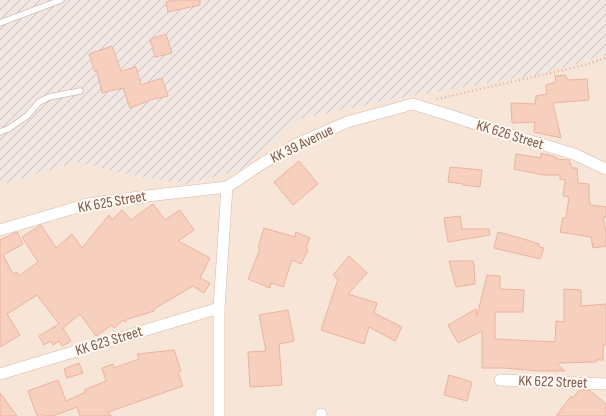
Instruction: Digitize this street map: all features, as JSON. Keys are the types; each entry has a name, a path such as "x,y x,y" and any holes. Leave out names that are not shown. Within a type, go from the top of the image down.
{"street":[{"name":"KK 626 Street","path":"413,104 574,154 606,169"},
{"name":"KK 39 Avenue","path":"227,187 263,163 297,144 348,122 413,104"},
{"name":"KK 625 Street","path":"0,230 88,204 227,187"},
{"path":"219,416 219,308 227,187"},
{"name":"KK 623 Street","path":"0,374 219,308"},
{"name":"KK 622 Street","path":"500,380 606,384"}],"lane":[{"path":"0,23 61,0"},
{"path":"0,132 8,129 27,116 39,102 49,97 80,91"}],"path":[{"path":"436,99 581,66 606,58"}],"shaded area":[{"path":"0,0 606,0 606,416 0,416"},
{"path":"0,0 606,0 606,55 537,75 398,98 300,119 240,170 187,184 121,173 77,162 0,185"}],"building":[{"path":"174,0 200,0 200,5 168,12 166,2"},
{"path":"166,34 172,53 155,57 150,39"},
{"path":"112,46 121,71 136,67 141,85 162,78 168,96 156,98 130,108 123,88 102,93 97,71 95,72 89,54"},
{"path":"565,75 568,80 587,79 589,100 553,103 561,138 534,132 535,122 512,123 511,103 535,104 536,96 547,94 546,85 556,82 555,76"},
{"path":"541,153 556,157 556,159 569,160 572,168 577,168 578,183 589,184 590,205 606,207 606,217 603,217 606,233 606,246 593,248 591,237 560,232 563,218 566,218 569,197 563,196 565,180 560,179 560,175 543,175 514,169 516,154 541,158"},
{"path":"299,161 318,184 293,205 274,182"},
{"path":"450,167 482,170 480,187 448,182"},
{"path":"153,204 165,220 180,210 194,230 178,241 210,258 200,278 210,283 204,293 193,286 154,309 154,311 128,319 125,322 123,320 114,328 112,325 96,336 80,314 63,328 71,341 62,346 59,341 53,345 51,341 44,345 39,336 59,324 37,295 7,314 20,335 0,347 0,240 17,232 23,244 3,255 13,274 17,272 19,276 38,262 22,237 39,226 41,225 56,248 72,234 82,248 109,215 112,220 122,210 131,220"},
{"path":"460,216 462,229 489,229 490,235 448,242 444,218"},
{"path":"264,228 295,237 296,232 310,238 306,248 308,250 301,264 292,260 283,287 271,283 270,288 248,279 260,249 258,248"},
{"path":"498,232 539,244 538,246 544,248 540,259 494,248"},
{"path":"349,256 367,273 348,294 377,303 374,313 402,327 395,341 369,327 364,344 321,330 338,279 333,275"},
{"path":"449,261 473,261 475,284 456,287"},
{"path":"487,275 500,276 500,289 524,290 523,312 495,312 495,339 555,342 556,321 564,322 564,289 581,290 581,306 606,304 606,345 603,345 603,360 596,360 596,362 558,363 558,365 565,371 482,368 482,331 458,343 448,325 476,309 477,316"},
{"path":"288,310 294,341 279,344 282,385 250,387 248,352 266,351 259,315"},
{"path":"174,350 181,371 178,372 183,386 108,412 111,416 80,416 77,407 53,416 42,416 41,414 37,416 28,391 58,380 66,401 86,392 84,390 106,381 102,368 113,364 114,368 139,359 137,354"},
{"path":"79,363 83,373 67,378 64,369"},
{"path":"449,375 472,382 467,401 444,395"},
{"path":"579,390 589,390 606,404 606,416 556,416 571,396 573,398"},
{"path":"0,393 17,416 0,416"}]}
